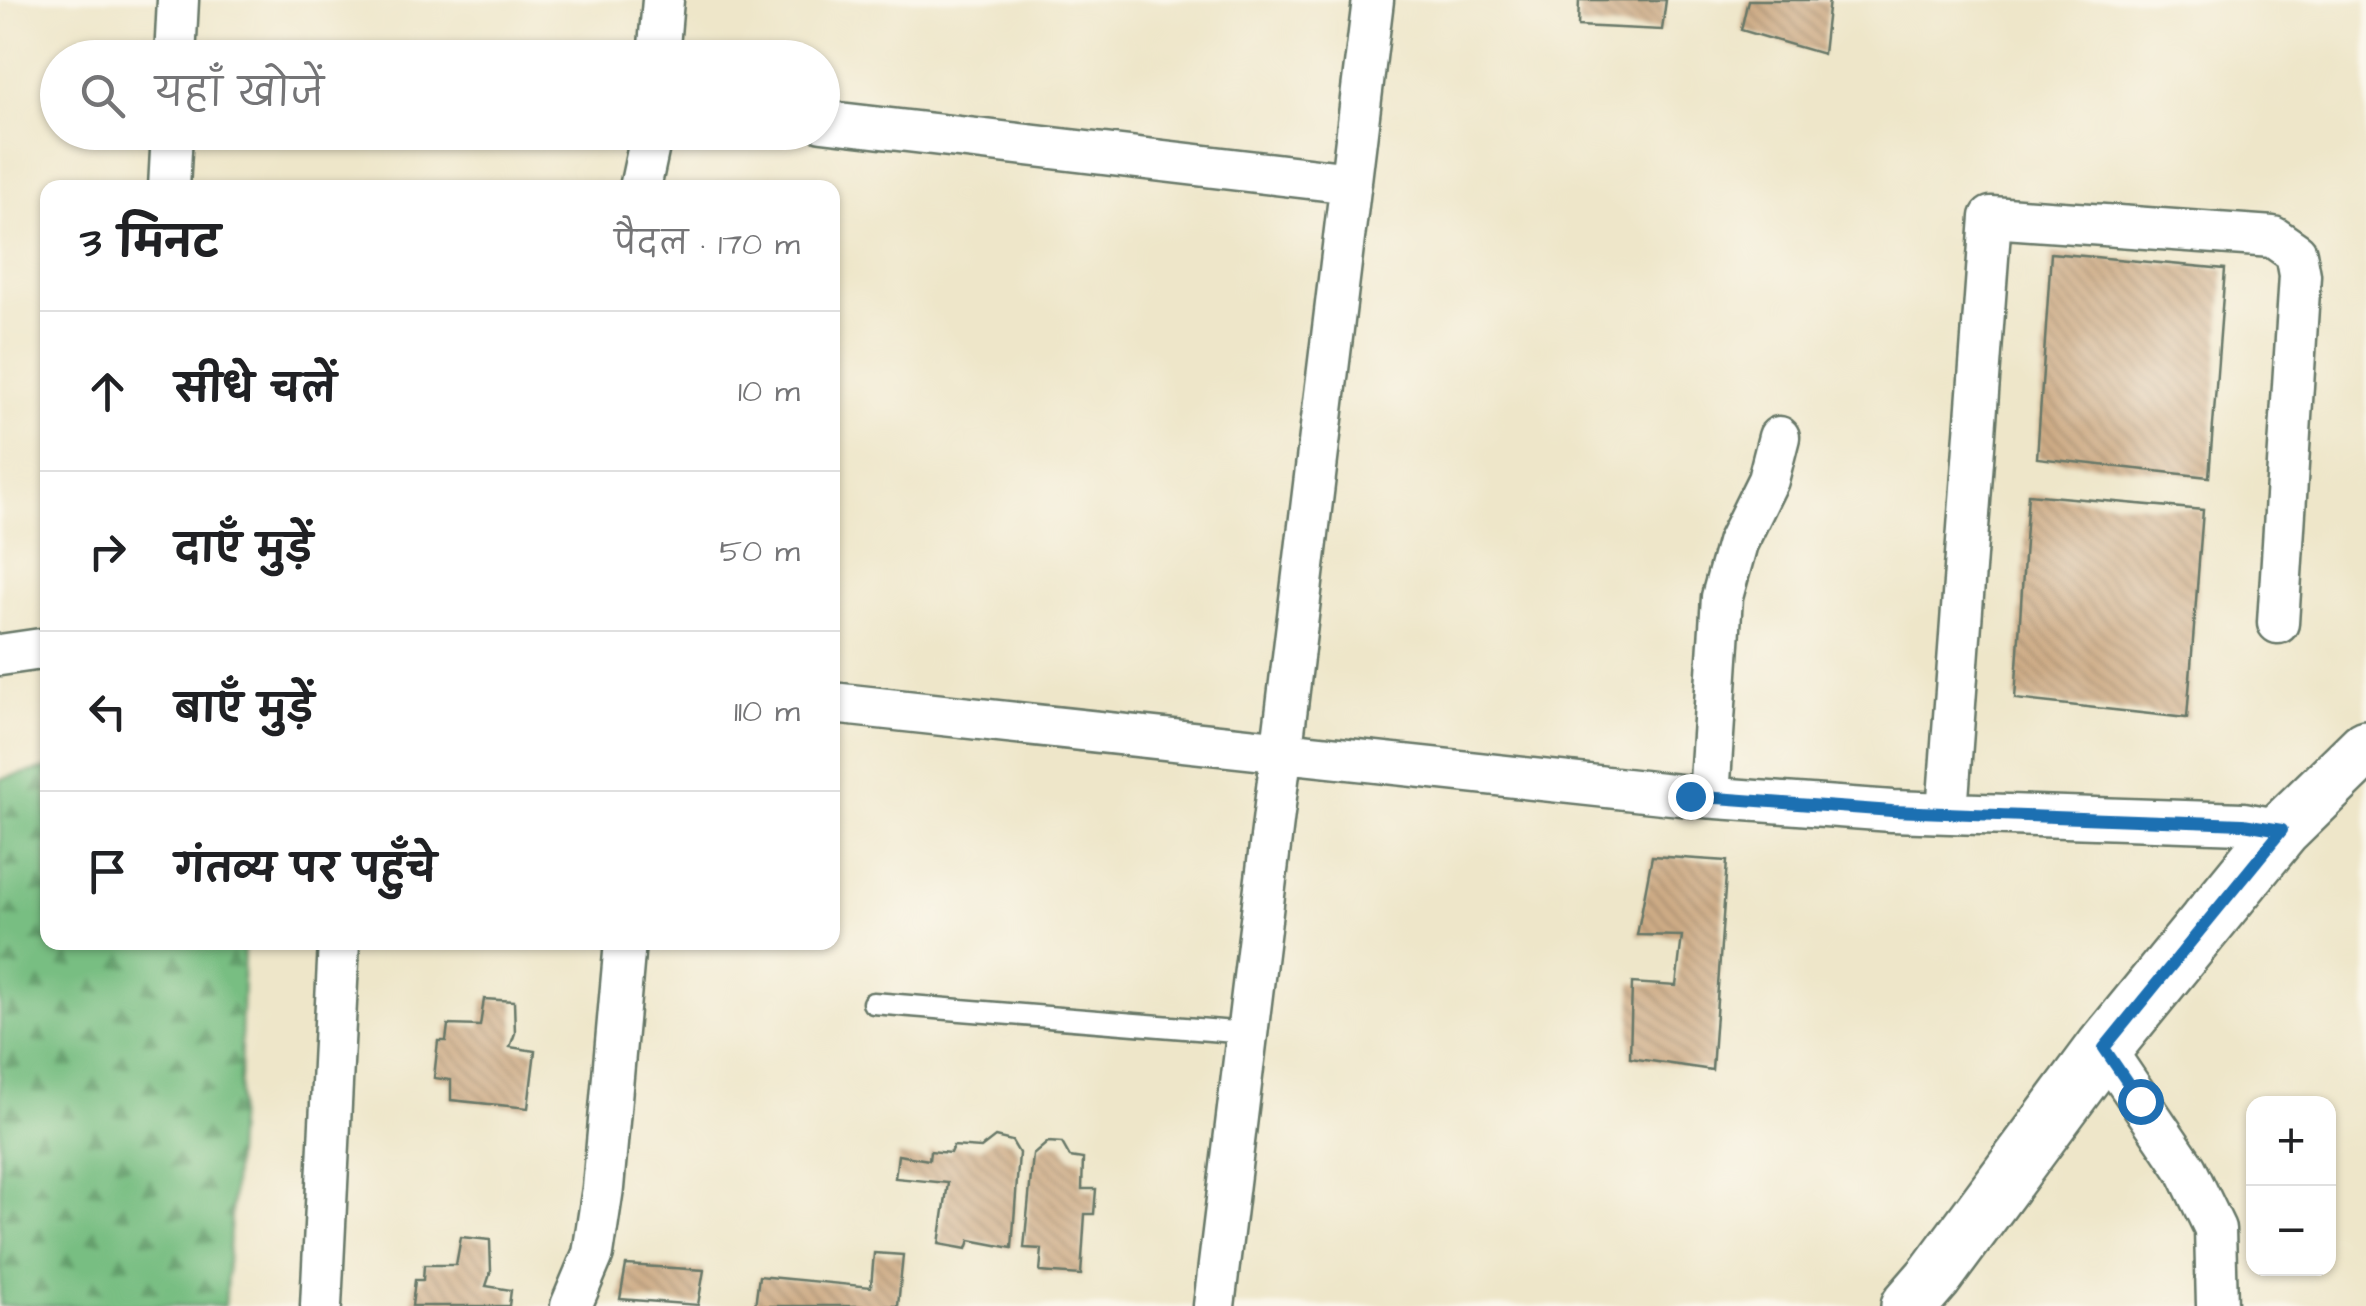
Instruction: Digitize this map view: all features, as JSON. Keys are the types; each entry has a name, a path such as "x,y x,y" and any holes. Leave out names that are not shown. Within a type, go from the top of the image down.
{"main road":[{"path":"1909,1306 1936,1276 2104,1048 2282,830 2366,748"}],"street":[{"path":"176,40 178,0"},
{"path":"660,40 663,0"},
{"path":"1214,1306 1373,0"},
{"path":"840,123 1351,183"},
{"path":"169,180 171,150"},
{"path":"642,180 648,150"},
{"path":"1947,812 1991,217 2273,237 2296,253 2300,275 2278,622"},
{"path":"1709,797 1722,598 1737,543 1768,480 1778,437"},
{"path":"0,655 40,649"},
{"path":"840,705 1709,797 2243,824 2282,830"},
{"path":"321,1306 339,950"},
{"path":"572,1306 593,1254 603,1188 625,950"},
{"path":"2104,1048 2186,1169 2215,1229 2216,1306"}],"lane":[{"path":"873,1003 1246,1033"}],"green space":[{"path":"40,770 40,950 244,950 225,1306 0,1306 0,779"}],"building":[{"path":"1579,0 1666,0 1662,30 1578,26"},
{"path":"1748,0 1829,0 1823,54 1741,30"},
{"path":"2051,253 2225,269 2209,477 2037,458"},
{"path":"2028,494 2203,510 2187,718 2015,699"},
{"path":"1652,856 1727,861 1712,1070 1630,1058 1632,983 1676,986 1682,936 1637,935"},
{"path":"484,999 514,1001 515,1033 510,1047 535,1051 528,1108 451,1100 451,1080 434,1078 438,1041 446,1041 448,1025 480,1026"},
{"path":"995,1137 1012,1141 1019,1153 1012,1248 970,1240 967,1249 939,1244 948,1183 895,1178 898,1155 929,1160 930,1151 950,1153 953,1146 981,1148"},
{"path":"1048,1142 1062,1143 1070,1157 1083,1159 1082,1189 1096,1189 1094,1214 1085,1214 1081,1275 1040,1272 1042,1249 1024,1248 1033,1155"},
{"path":"461,1237 490,1240 491,1271 486,1286 511,1290 509,1306 412,1306 415,1280 423,1280 424,1265 456,1265"},
{"path":"874,1253 903,1255 898,1306 755,1306 759,1276 871,1287"},
{"path":"626,1265 704,1270 698,1305 620,1299"}],"route":[{"path":"1690,796 1892,811 2243,824 2282,830 2104,1048 2140,1101"}]}
